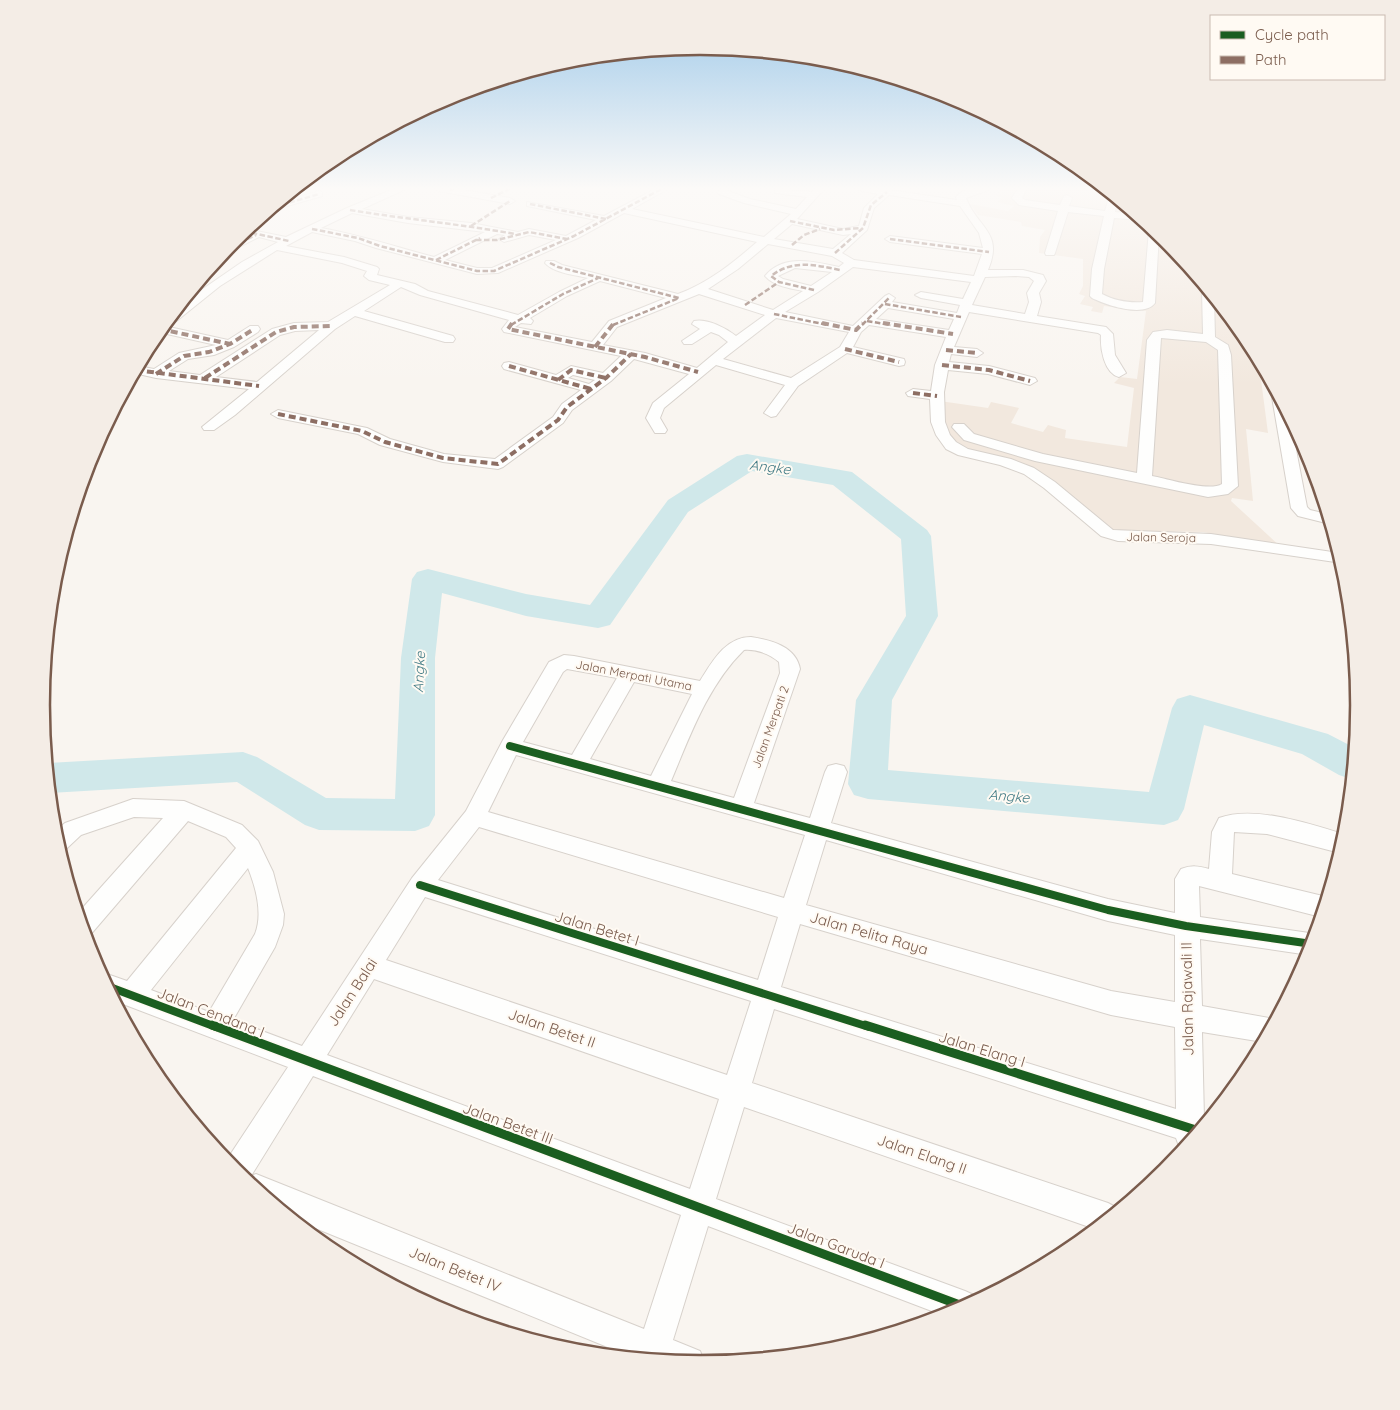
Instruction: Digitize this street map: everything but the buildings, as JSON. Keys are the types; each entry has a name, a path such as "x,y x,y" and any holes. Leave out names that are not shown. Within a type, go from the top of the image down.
{"street":[{"path":"183,311 222,280 266,254"},
{"path":"312,254 344,260 373,269 370,276 372,278 411,286 424,293 549,326"},
{"path":"411,254 477,271 494,271 533,254"},
{"path":"436,260 448,254"},
{"path":"595,347 609,329 623,319 699,290 751,254"},
{"path":"836,254 845,267"},
{"path":"971,254 1036,265"},
{"path":"993,254 994,258"},
{"path":"1101,254 1096,296 1105,301 1132,306 1147,305 1149,303 1152,254"},
{"path":"913,393 937,396 946,350 980,276 994,258"},
{"path":"550,263 598,278 680,298"},
{"path":"814,290 779,282 771,276 797,263 980,276 1011,271 1027,273 1039,277 1040,281 1034,293 1035,302 1030,318"},
{"path":"660,430 653,418 658,406 698,372 716,361 774,314 814,290 845,267"},
{"path":"598,278 563,294 518,319 508,329 631,354 698,372"},
{"path":"745,305 779,282"},
{"path":"209,427 230,412 331,326 399,284"},
{"path":"699,290 774,314 856,330"},
{"path":"921,295 965,309"},
{"path":"1208,300 1210,339"},
{"path":"771,413 793,383 845,349 856,330 887,301 1030,318 1106,332 1105,347 1119,373"},
{"path":"354,312 449,339"},
{"path":"867,321 953,334"},
{"path":"698,324 723,332 737,343"},
{"path":"205,378 276,332 294,327 331,326"},
{"path":"688,341 711,327"},
{"path":"156,374 184,356 205,353 230,344 254,329"},
{"path":"170,330 230,344"},
{"path":"958,428 969,437 1040,458 1208,492 1222,491 1230,486 1225,355 1224,348 1210,339 1167,334 1157,335 1153,340 1144,479"},
{"path":"845,349 899,362"},
{"path":"946,350 977,354"},
{"path":"278,414 362,431 386,442 443,458 490,465 503,462 558,420 567,407 606,378 631,354"},
{"path":"716,361 793,383"},
{"path":"509,366 591,389"},
{"path":"942,366 989,370 1030,381"},
{"path":"558,380 571,370 606,378"},
{"path":"143,371 187,379 205,378 259,386"},
{"name":"Jalan Seroja","path":"937,396 940,430 947,443 962,452 1009,463 1030,471 1107,533 1118,536 1225,540 1333,557"},
{"path":"1283,419 1299,508 1304,513 1322,517"},
{"name":"Jalan Merpati 2","path":"703,689 737,647 746,644 756,644 776,651 786,657 790,664 790,673 741,808"},
{"name":"Jalan Merpati Utama","path":"474,817 510,746 556,667 564,662 703,689"},
{"path":"577,764 629,674"},
{"path":"658,785 703,689"},
{"path":"510,746 818,828 1108,910 1186,926 1305,943"},
{"path":"652,1353 836,772"},
{"path":"63,837 73,829 133,808 184,810 234,831 250,848 261,872 272,914 271,926 266,939 215,1026"},
{"path":"87,921 184,810"},
{"name":"Jalan Balai","path":"241,1166 420,886 474,817"},
{"name":"Jalan Pelita Raya","path":"474,817 1111,1003 1264,1029"},
{"path":"1220,881 1223,832 1227,824 1236,820 1252,822 1336,842"},
{"path":"132,995 250,848"},
{"name":"Jalan Rajawali II","path":"1193,1129 1188,1017 1187,879 1189,876 1195,875 1318,906"},
{"name":"Jalan Betet I","path":"420,886 766,995"},
{"name":"Jalan Betet II","path":"369,966 736,1091"},
{"name":"Jalan Cendana I","path":"116,989 307,1061"},
{"name":"Jalan Elang I","path":"766,995 1190,1132"},
{"name":"Jalan Betet III","path":"307,1061 699,1208"},
{"name":"Jalan Elang II","path":"736,1091 1102,1216"},
{"name":"Jalan Betet IV","path":"274,1197 650,1353"},
{"name":"Jalan Garuda I","path":"699,1208 955,1303"}],"shaded area":[{"path":"1045,254 1168,254 1216,309 1261,376 1268,433 1246,429 1253,501 1232,498 1231,501 1281,547 1203,532 1111,530 1025,465 952,444 945,435 940,401 988,408 991,402 1019,408 1011,423 1043,432 1048,425 1066,430 1065,438 1127,447 1134,388 1114,383 1120,377 1137,379 1146,311 1104,306 1102,313 1091,311 1093,307 1080,304 1085,296 1079,294 1083,286 1083,259"}],"waterway":[{"name":"Angke","path":"55,778 243,767 319,814 415,815 418,658 428,579 526,605 598,617 678,506 747,462 842,478 916,536 922,616 874,700 868,784 1164,809 1190,708 1315,744 1347,762"}],"marked path":[{"path":"410,254 477,271 494,271 533,254"},
{"path":"436,260 448,254"},
{"path":"550,263 558,267 679,298"},
{"path":"814,290 779,282 771,276 779,270 795,264 840,270"},
{"path":"598,278 563,294 511,324 508,329 645,357 698,372"},
{"path":"745,305 779,282"},
{"path":"595,347 613,324 679,298"},
{"path":"774,314 856,330 885,304 889,298"},
{"path":"885,304 961,317"},
{"path":"867,321 953,334"},
{"path":"205,378 276,332 294,327 331,326"},
{"path":"156,374 184,356 209,352 230,344 254,329"},
{"path":"169,331 230,344"},
{"path":"845,349 899,362"},
{"path":"946,350 977,353"},
{"path":"278,414 362,431 385,442 443,458 498,464 558,420 567,407 606,378 631,354"},
{"path":"942,365 989,370 1030,381"},
{"path":"509,366 591,389"},
{"path":"558,380 571,370 606,378"},
{"path":"143,371 259,386"},
{"path":"913,393 937,396"}],"cycle path":[{"path":"510,746 1108,910 1186,926 1305,943"},
{"path":"420,885 1193,1129"},
{"path":"116,989 955,1303"}]}
